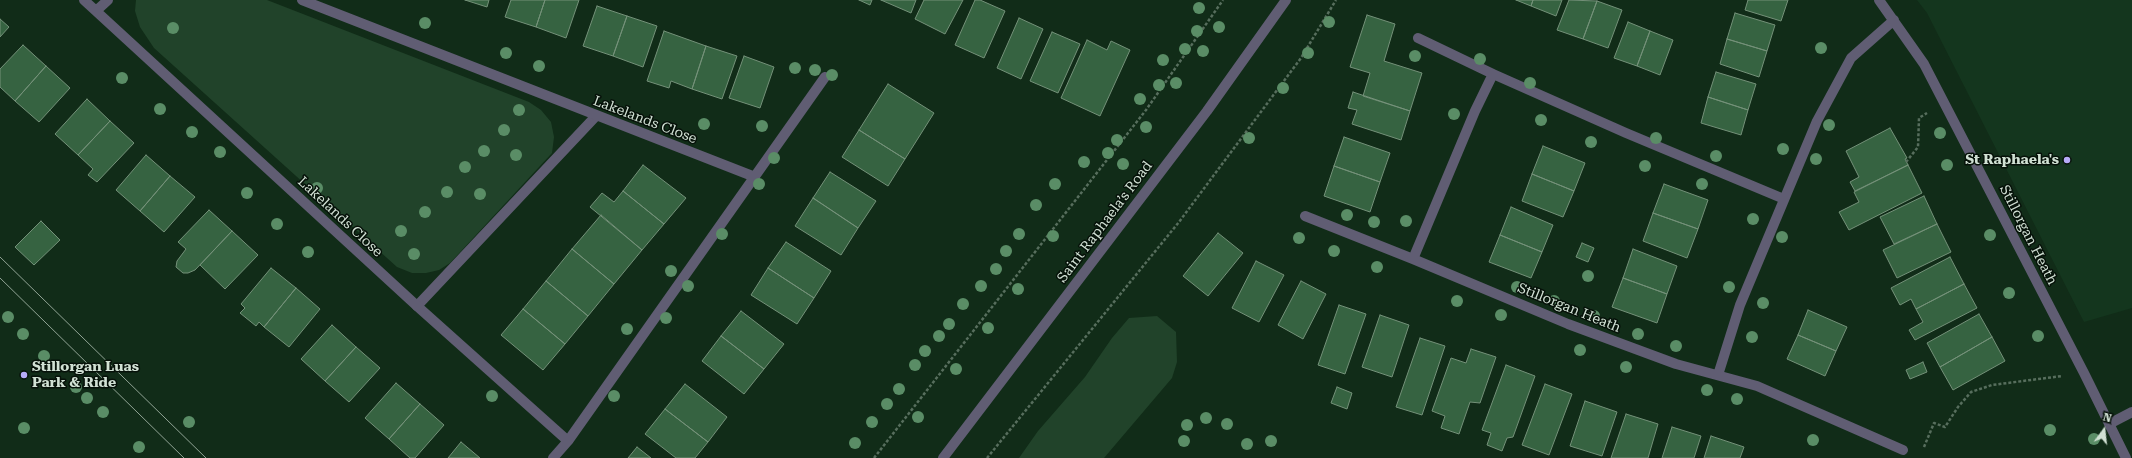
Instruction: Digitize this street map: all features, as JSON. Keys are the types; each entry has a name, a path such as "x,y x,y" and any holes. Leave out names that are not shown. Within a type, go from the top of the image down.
{"street":[{"name":"Lakelands Close","path":"84,0 417,306 568,441"},
{"path":"96,11 108,0"},
{"name":"Lakelands Close","path":"302,0 755,177"},
{"name":"Saint Raphaela’s Road","path":"943,458 1207,111 1286,0"},
{"name":"Stillorgan Heath","path":"1878,0 1894,20 1924,64 2084,373 2126,458"},
{"path":"1718,375 1740,305 1817,121 1851,58 1894,20"},
{"path":"1418,38 1493,74 1626,133 1784,199"},
{"path":"1413,259 1474,111 1493,74"},
{"path":"553,458 568,441 825,77"},
{"path":"417,306 596,116"},
{"name":"Stillorgan Heath","path":"1305,216 1413,259 1568,324 1676,364 1757,386 1902,450"},
{"path":"2109,424 2132,412"}],"path":[{"path":"874,458 1146,110 1223,0"},
{"path":"987,458 1179,222 1301,58 1336,0"},
{"path":"1906,162 1918,147 1919,118 1944,102"},
{"path":"1902,450 1920,457 1934,423 1945,427 1958,407 1971,392 1992,385 2084,373"}],"shaded area":[{"path":"136,0 267,0 529,102 541,110 551,122 554,137 552,153 450,263 439,270 426,273 412,273 397,267 154,48 140,27 135,11"},
{"name":"St Raphaela's","path":"1917,0 2132,0 2132,308 2084,322 1927,13"},
{"path":"1157,316 1176,332 1177,362 1172,378 1104,458 1019,458 1038,431 1085,377 1112,338 1129,318"}],"building":[{"path":"465,0 489,0 487,7"},
{"path":"511,0 545,0 536,27 505,17"},
{"path":"545,0 579,0 566,38 536,27"},
{"path":"859,0 872,0 870,5"},
{"path":"881,0 916,0 911,13"},
{"path":"924,0 963,0 945,34 915,19"},
{"path":"975,0 980,0 1005,11 984,58 955,45"},
{"path":"1516,0 1533,0 1531,6"},
{"path":"1533,0 1562,0 1556,16 1531,6"},
{"path":"1569,0 1597,1 1583,39 1557,30"},
{"path":"1748,0 1788,0 1781,21 1745,10"},
{"path":"1597,1 1622,10 1608,48 1583,39"},
{"path":"597,6 627,16 613,56 583,46"},
{"path":"1735,13 1775,25 1767,51 1727,39"},
{"path":"1367,15 1395,24 1384,61 1422,73 1410,111 1363,96 1370,73 1350,67"},
{"path":"627,16 657,26 643,67 613,56"},
{"path":"1019,18 1043,29 1021,79 997,68"},
{"path":"0,19 9,27 0,37"},
{"path":"1628,22 1650,31 1637,66 1614,58"},
{"path":"664,31 706,46 692,89 671,81 669,88 647,81"},
{"path":"1650,31 1673,40 1660,75 1637,66"},
{"path":"1052,32 1080,44 1058,93 1030,81"},
{"path":"1727,39 1767,51 1759,77 1720,64"},
{"path":"1087,40 1107,50 1111,41 1130,50 1100,116 1061,98"},
{"path":"23,45 46,66 15,101 0,87 0,69"},
{"path":"706,46 737,56 722,99 692,89"},
{"path":"744,56 774,67 760,108 729,98"},
{"path":"46,66 70,88 39,122 15,101"},
{"path":"1716,72 1756,84 1748,110 1708,97"},
{"path":"888,84 934,113 905,159 859,130"},
{"path":"1353,92 1410,111 1401,140 1352,124 1357,110 1348,108"},
{"path":"1708,97 1748,110 1741,135 1701,123"},
{"path":"87,99 110,121 78,155 55,134"},
{"path":"110,121 134,143 97,182 88,175 93,169 78,155"},
{"path":"1890,128 1907,158 1905,159 1908,165 1855,191 1850,182 1859,177 1846,151"},
{"path":"859,130 905,159 888,186 842,157"},
{"path":"1344,137 1390,153 1380,182 1334,166"},
{"path":"1543,146 1585,163 1574,191 1532,174"},
{"path":"146,155 170,176 140,211 116,190"},
{"path":"643,165 686,198 664,224 623,191"},
{"path":"1908,165 1922,193 1849,230 1839,212 1859,202 1854,192"},
{"path":"1334,166 1380,182 1370,212 1324,196"},
{"path":"830,172 876,201 858,228 813,198"},
{"path":"1532,174 1574,191 1563,217 1522,201"},
{"path":"170,176 195,197 164,232 140,211"},
{"path":"1664,184 1708,200 1698,229 1653,213"},
{"path":"623,191 664,224 642,250 590,207 602,193 614,202"},
{"path":"1924,196 1937,224 1894,244 1880,217"},
{"path":"813,198 858,228 841,255 795,226"},
{"path":"1511,207 1553,225 1542,252 1500,235"},
{"path":"209,210 232,231 195,270 188,273 183,273 176,267 177,261 186,249 178,242"},
{"path":"1653,213 1698,229 1687,258 1643,241"},
{"path":"601,215 642,250 614,284 572,249"},
{"path":"41,221 60,240 34,265 15,247"},
{"path":"1937,224 1951,252 1897,278 1883,250"},
{"path":"232,231 258,255 225,289 200,265"},
{"path":"1218,233 1243,253 1208,296 1183,276"},
{"path":"1500,235 1542,252 1531,278 1489,262"},
{"path":"786,242 831,271 814,298 768,268"},
{"path":"1582,243 1594,248 1588,262 1576,257"},
{"path":"572,249 614,284 588,316 546,281"},
{"path":"1633,249 1677,266 1667,294 1623,278"},
{"path":"1950,257 1964,284 1916,309 1911,299 1900,305 1891,288"},
{"path":"1256,261 1284,275 1259,322 1232,308"},
{"path":"271,268 296,288 264,327 259,322 256,326 240,313 245,308 241,304"},
{"path":"768,268 814,298 797,324 751,295"},
{"path":"1623,278 1667,294 1657,323 1612,307"},
{"path":"546,281 588,316 565,344 523,309"},
{"path":"1301,281 1326,294 1303,339 1278,325"},
{"path":"1964,284 1977,308 1915,340 1909,330 1923,322 1916,309"},
{"path":"296,288 320,309 289,347 264,327"},
{"path":"1339,305 1366,314 1345,374 1318,365"},
{"path":"523,309 565,344 543,370 501,335"},
{"path":"1808,310 1847,327 1836,351 1798,335"},
{"path":"741,311 784,344 764,369 721,336"},
{"path":"1979,314 1992,337 1940,367 1927,343"},
{"path":"1380,315 1409,325 1392,377 1362,367"},
{"path":"332,325 356,347 325,381 301,359"},
{"path":"1798,335 1836,351 1825,376 1787,359"},
{"path":"721,336 764,369 744,394 702,361"},
{"path":"1992,337 2005,361 1953,390 1940,367"},
{"path":"1420,338 1445,346 1422,415 1396,407"},
{"path":"356,347 380,368 349,402 325,381"},
{"path":"1471,349 1496,357 1480,403 1470,402 1459,434 1441,428 1445,416 1432,411 1451,358 1466,363"},
{"path":"1923,362 1927,372 1910,379 1906,370"},
{"path":"1506,365 1535,376 1513,437 1507,438 1502,451 1487,445 1491,433 1482,430"},
{"path":"396,383 420,404 389,439 365,418"},
{"path":"685,384 727,417 708,442 665,409"},
{"path":"1545,384 1572,394 1549,455 1522,445"},
{"path":"1337,387 1352,393 1347,409 1331,403"},
{"path":"1585,401 1617,412 1602,456 1570,446"},
{"path":"420,404 444,425 415,458 410,458 389,439"},
{"path":"665,409 708,442 695,458 676,458 645,434"},
{"path":"1626,414 1658,424 1648,458 1611,458"},
{"path":"1672,427 1701,436 1694,458 1662,458"},
{"path":"1711,436 1744,447 1740,458 1704,458"},
{"path":"461,442 480,458 448,458"},
{"path":"637,447 651,458 628,458"}],"tram line":[{"path":"0,257 206,458"},
{"path":"0,278 184,458"}],"place":[{"name":"St Raphaela's","path":"2067,160"},
{"name":"Stillorgan Luas Park & Ride","path":"24,375"}]}
